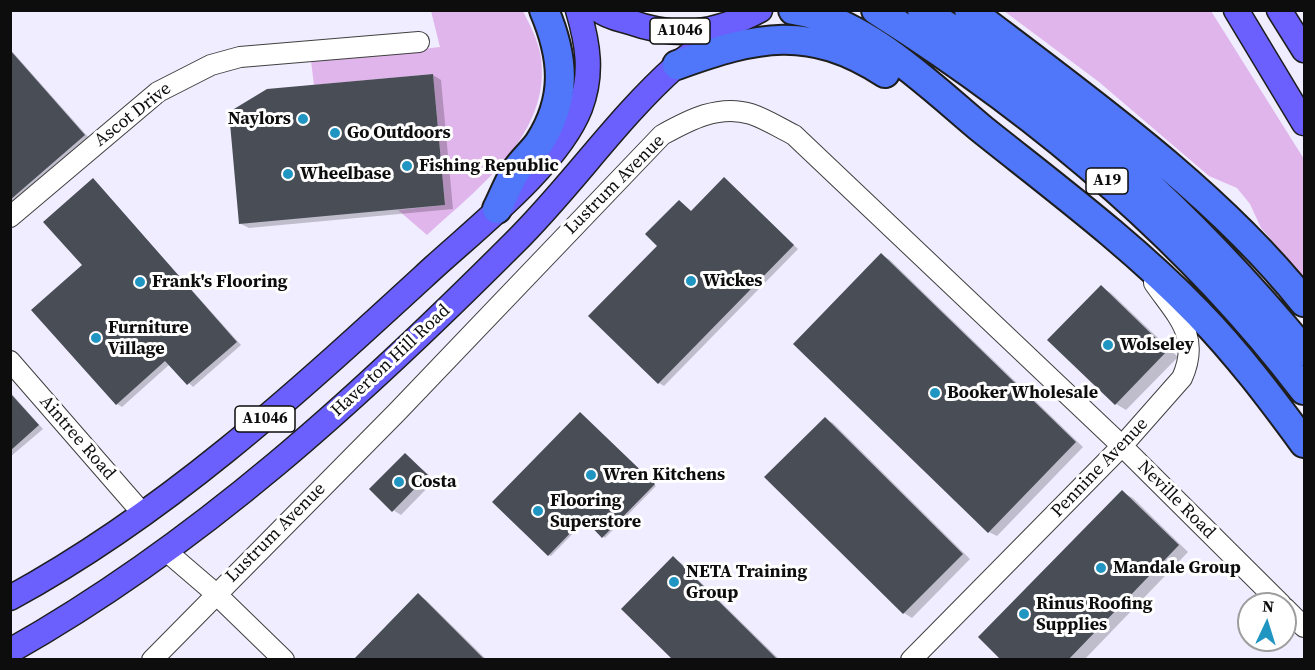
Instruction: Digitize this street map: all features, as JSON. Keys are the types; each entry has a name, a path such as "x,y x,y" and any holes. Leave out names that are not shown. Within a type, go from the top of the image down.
{"highway":[{"name":"A1046","path":"497,209 516,171 540,141 558,100 561,76 560,56 556,38 544,10"},
{"name":"A19","path":"793,10 822,18 874,45 929,82 983,130 1072,199 1199,313 1264,388 1305,443"},
{"name":"A19","path":"876,10 942,52 1069,147 1147,217 1204,273 1269,344 1305,390"},
{"name":"A19","path":"922,10 1005,66 1074,118 1221,255 1305,351"},
{"name":"A19","path":"969,10 1074,89 1192,187 1277,268 1305,302"},
{"path":"677,65 731,45 767,39 823,45 867,62 983,130"}],"main road":[{"name":"A1046","path":"10,598 63,570 144,515 254,430 497,209 552,154 580,109 589,79 588,44 578,10"},
{"name":"A1046","path":"599,10 650,29 700,32 732,25 760,10"},
{"path":"1236,10 1305,123"},
{"path":"1279,10 1305,50"},
{"name":"Haverton Hill Road","path":"10,651 56,626 166,551 239,495 371,383 517,241 628,115 677,65 732,25"}],"street":[{"name":"Ascot Drive","path":"10,217 158,92 212,65 240,57 419,42"},
{"name":"Lustrum Avenue","path":"152,660 215,593 397,412 662,135 693,117 718,112 750,114 794,135 1122,446"},
{"name":"Pennine Avenue","path":"911,660 1122,446 1182,378 1188,365 1191,343 1185,329 1131,250"},
{"name":"Aintree Road","path":"10,361 144,515"},
{"name":"Neville Road","path":"1122,446 1269,592"},
{"path":"166,551 215,593 284,660"}],"shaded area":[{"path":"431,11 523,11 540,52 541,86 534,112 523,136 488,179 427,235 398,210 445,205 433,74 314,85 311,61 440,47"},
{"path":"1004,11 1211,11 1304,159 1304,278 1261,228 1250,204 1237,188 1209,176 1099,82"}],"building":[{"path":"10,50 85,135 10,200"},
{"name":"Go Outdoors","path":"433,74 445,205 239,224 229,112 267,89"},
{"name":"Wickes","path":"724,177 794,245 658,384 588,316 657,246 645,234 679,200 691,211"},
{"name":"Frank's Flooring","path":"93,178 237,342 187,385 165,361 116,405 31,310 82,265 43,222"},
{"name":"Booker Wholesale","path":"881,253 1076,442 988,533 793,344"},
{"name":"Wolseley","path":"1101,285 1168,350 1115,405 1047,340"},
{"path":"10,393 39,425 10,451"},
{"name":"Wren Kitchens","path":"580,412 655,484 602,538 584,519 548,556 492,502"},
{"path":"825,417 963,554 903,614 764,477"},
{"name":"Costa","path":"405,453 428,475 392,512 369,489"},
{"name":"Mandale Group","path":"1122,490 1179,545 1068,660 1001,660 978,637"},
{"name":"NETA Training Group","path":"673,556 778,660 673,660 621,609"},
{"path":"418,593 485,660 353,660"}],"place":[{"name":"Naylors","path":"303,119"},
{"name":"Go Outdoors","path":"335,133"},
{"name":"Fishing Republic","path":"407,166"},
{"name":"Wheelbase","path":"288,174"},
{"name":"Wickes","path":"691,281"},
{"name":"Frank's Flooring","path":"140,282"},
{"name":"Furniture Village","path":"96,338"},
{"name":"Wolseley","path":"1108,345"},
{"name":"Booker Wholesale","path":"935,393"},
{"name":"Wren Kitchens","path":"591,475"},
{"name":"Costa","path":"399,482"},
{"name":"Flooring Superstore","path":"538,511"},
{"name":"Mandale Group","path":"1101,568"},
{"name":"NETA Training Group","path":"674,582"},
{"name":"Rinus Roofing Supplies","path":"1024,614"}]}
